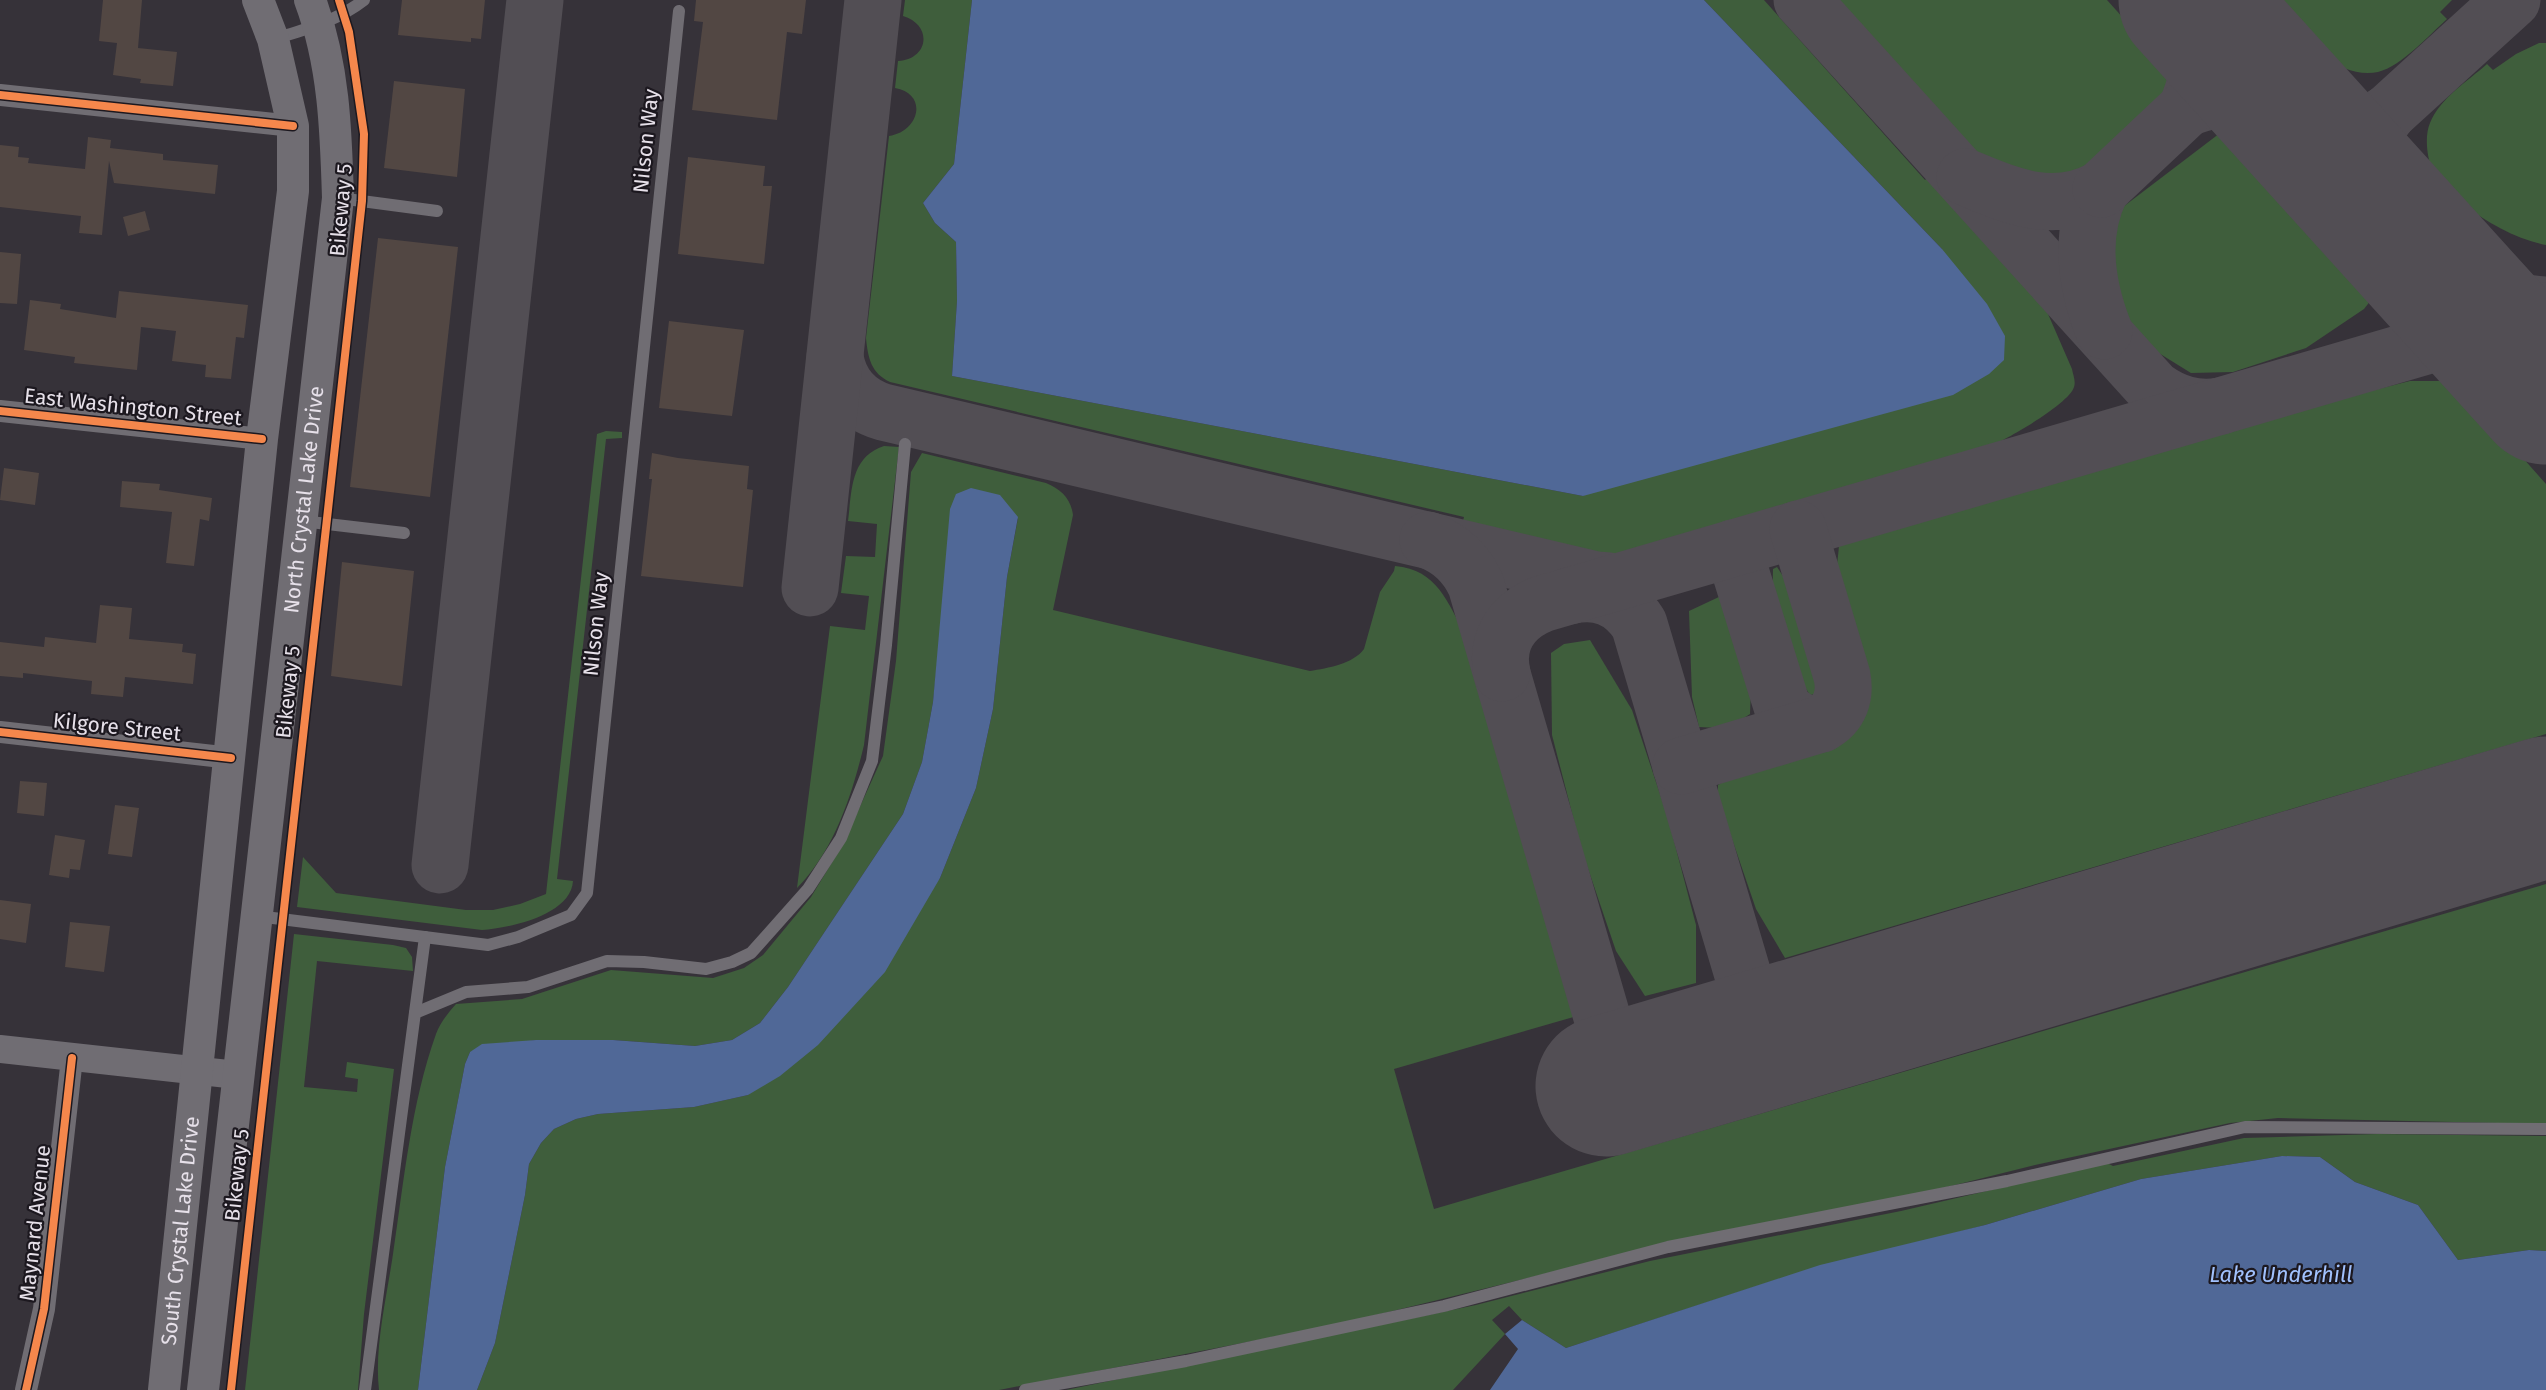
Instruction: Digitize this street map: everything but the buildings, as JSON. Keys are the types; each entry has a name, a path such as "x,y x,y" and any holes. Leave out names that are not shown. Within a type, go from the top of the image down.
{"main road":[{"name":"North Crystal Lake Drive","path":"197,1071 262,439 293,191 293,126 273,39 258,0"},
{"name":"North Crystal Lake Drive","path":"237,1075 338,198 336,129 330,75 315,13"},
{"name":"South Crystal Lake Drive","path":"164,1390 197,1071"},
{"name":"South Crystal Lake Drive","path":"203,1390 237,1075"}],"street":[{"path":"0,95 293,126"},
{"name":"East Washington Street","path":"0,411 262,439"},
{"name":"Kilgore Street","path":"0,732 231,758"},
{"path":"0,1049 237,1075"},
{"name":"Maynard Avenue","path":"26,1390 44,1309 72,1058"}],"lane":[{"path":"273,39 315,13 343,14 364,0"},
{"name":"Nilson Way","path":"255,915 488,945 518,937 571,915 587,893 679,11"},
{"path":"338,198 437,211"},
{"path":"415,1013 466,992 528,987 607,961 644,962 706,969 732,962 751,953 808,889 840,838 872,761 886,645 905,444"},
{"path":"301,521 404,533"},
{"path":"365,1390 425,937"},
{"path":"1025,1390 1186,1361 1444,1306 1668,1247 2007,1180 2245,1127 2546,1129"}],"green space":[{"path":"905,0 972,0 954,164 923,203 935,223 956,242 957,301 952,376 1583,496 1942,249 1704,0 1764,0 1925,180 1932,173 2045,307 2072,369 2074,387 2061,403 2049,412 1988,447 1728,525 1612,555 1461,528 1464,517 890,382 879,374 872,364 866,338 889,136 907,128 916,113 913,97 895,88 898,61 916,54 923,41 923,34 919,27 913,20 903,16"},
{"path":"1822,0 2107,0 2178,79 2114,141 2074,175 2027,174 2008,169 1957,147"},
{"path":"2275,0 2452,0 2440,12 2447,19 2406,57 2387,69 2362,73 2331,62 2317,52 2303,40"},
{"path":"2539,43 2546,43 2546,245 2503,230 2447,195 2435,178 2427,149 2430,123 2440,106 2455,90 2487,64 2493,70 2516,54"},
{"path":"2224,130 2354,268 2375,295 2364,309 2306,348 2233,372 2191,373 2149,347 2119,317 2112,276 2112,252 2119,210"},
{"path":"2410,381 2448,381 2458,385 2546,484 2546,734 1785,958 1756,909 1718,798 1718,785 1761,758 1832,731 1847,717 1854,701 1855,684 1853,665 1837,608 1835,591 1839,545 2258,419"},
{"path":"606,431 622,432 622,438 606,439 557,879 573,881 570,893 562,903 537,918 523,923 482,930 297,907 303,857 336,893 466,910 493,910 520,904 546,894 597,434"},
{"path":"884,446 899,447 864,745 854,783 840,821 821,857 797,888 830,626 865,630 869,596 841,593 846,556 875,557 877,524 848,521 852,487 865,458"},
{"path":"922,453 1046,483 1064,495 1073,515 1053,610 1310,671 1347,662 1364,649 1380,592 1395,566 1422,574 1440,590 1447,600 1466,636 1577,1016 1394,1069 1434,1209 2546,884 2546,1124 2278,1118 2230,1123 2035,1165 1935,1190 1659,1246 1335,1325 999,1390 477,1390 495,1343 525,1195 529,1164 541,1143 554,1129 576,1119 598,1114 694,1107 748,1095 940,878 976,788 993,709 1007,577 1018,518 943,606 933,702 922,762 903,814 788,987 760,1023 732,1040 695,1046 613,1040 536,1040 470,1052 465,1064 445,1167 418,1390 379,1390 380,1340 409,1143 427,1061 440,1026 456,1004 522,999 611,970 713,978 744,968 763,955 811,897 842,846 883,756 896,661 911,472"},
{"path":"1777,567 1806,611 1816,644 1815,694 1810,695 1783,654 1772,617 1773,569"},
{"path":"1721,596 1739,621 1752,661 1750,714 1726,725 1699,727 1692,697 1689,611"},
{"path":"1590,640 1632,710 1668,818 1696,925 1696,983 1645,996 1616,951 1581,848 1552,735 1551,653 1564,644"},
{"path":"294,934 393,945 406,948 412,957 413,971 317,961 304,1087 357,1092 358,1079 345,1077 347,1062 394,1069 364,1314 358,1390 245,1390"},
{"path":"2378,1134 2546,1136 2546,1251 2529,1250 2458,1260 2418,1205 2355,1182 2320,1157 2282,1156 2141,1179 1985,1225 1779,1279 1566,1348 1522,1320 1509,1306 1492,1320 1505,1334 1453,1390 1066,1390 1476,1305 1650,1261 1901,1211 2107,1163 2113,1166 2244,1138"}],"water":[{"path":"972,0 1704,0 1942,249 1987,304 2005,336 2004,360 1989,374 1953,395 1583,496 952,376 957,301 956,242 935,223 923,203 954,164"},
{"path":"971,488 1000,495 1018,517 1007,577 993,709 976,788 940,878 885,972 818,1045 780,1076 748,1095 694,1107 598,1114 576,1119 554,1129 541,1143 529,1164 525,1195 495,1343 477,1390 418,1390 445,1167 465,1064 470,1052 482,1044 536,1040 613,1040 695,1046 732,1040 760,1023 788,987 903,814 922,762 933,702 950,509 956,494"},
{"name":"Lake Underhill","path":"2282,1156 2320,1157 2355,1182 2418,1205 2458,1260 2529,1250 2546,1251 2546,1390 1490,1390 1518,1349 1505,1334 1522,1320 1566,1348 1820,1265 1985,1225 2141,1179"}],"taxiway":[{"path":"440,865 535,0"},
{"path":"810,588 873,0"},
{"path":"1802,0 2154,389 2186,405 2221,406"},
{"path":"2225,0 2231,28 2277,97"},
{"path":"2386,217 2374,189 2369,163 2372,139 2379,126 2389,112 2512,0"},
{"path":"2198,10 2201,35 2200,59 2187,108 2234,96 2258,96 2282,102"},
{"path":"2101,189 2187,108"},
{"path":"2293,115 2319,124 2342,128 2365,125 2389,112"},
{"path":"1965,177 1999,191 2049,202 2083,197 2101,189 2089,224 2087,260 2093,296 2104,331"},
{"path":"2394,226 2435,265 2472,288 2521,302 2546,305"},
{"path":"1502,673 1501,650 1508,631 1522,615 1542,604 2546,311"},
{"path":"2444,340 2461,339 2489,347 2513,363 2546,395"},
{"path":"835,357 840,376 850,392 865,404 883,412 1596,580 1609,581"},
{"path":"1681,766 1821,724 1833,715 1840,704 1843,691 1842,676 1798,529"},
{"path":"1428,540 1457,558 1468,570 1476,585 1621,1082"},
{"path":"1733,548 1782,706 1799,720 1821,724"},
{"path":"1569,596 1590,594 1608,598 1625,608 1639,624 1746,985 1759,1003 1775,1014 1815,1024"}],"runway":[{"path":"2189,0 2546,394"},
{"path":"1606,1086 2546,807"}],"cycle path":[{"name":"Bikeway 5","path":"231,1390 362,201 364,134 349,32 339,0"},
{"path":"0,95 293,126"},
{"path":"0,411 262,439"},
{"path":"0,732 231,758"},
{"path":"26,1390 44,1309 72,1058"}]}
